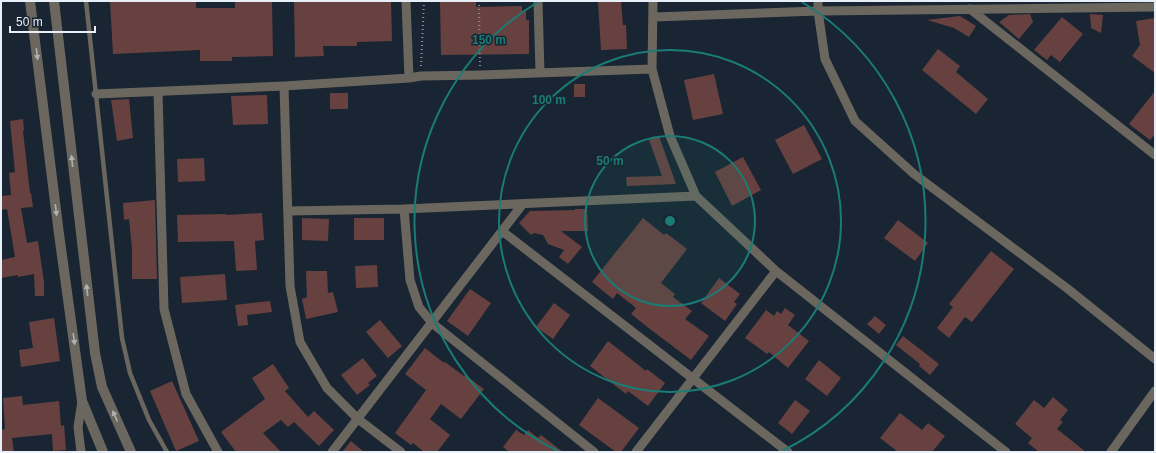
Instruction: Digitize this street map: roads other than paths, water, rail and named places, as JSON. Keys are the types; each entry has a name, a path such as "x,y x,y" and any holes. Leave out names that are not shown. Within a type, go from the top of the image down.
{"street":[{"path":"30,1 59,234 82,401 103,452"},
{"path":"54,1 95,353 102,387 131,452"},
{"path":"406,1 409,78"},
{"path":"538,1 540,73"},
{"path":"654,1 652,69 670,136 696,196 776,271 1006,452"},
{"path":"818,1 825,59 855,121 914,174 1068,289 1155,359"},
{"path":"929,1 929,11"},
{"path":"654,17 818,11 929,11 1025,5 1128,4 1155,7"},
{"path":"970,9 1155,156"},
{"path":"96,94 284,86 421,76 652,69"},
{"path":"284,86 290,286 300,342 327,388 358,419 400,452"},
{"path":"158,92 164,309 186,394 218,452"},
{"path":"288,211 522,205 696,196"},
{"path":"332,452 522,205"},
{"path":"404,209 410,280 419,307 432,323 594,452"},
{"path":"502,231 788,452"},
{"path":"636,452 776,271"},
{"path":"1111,452 1155,391"},
{"path":"81,452 78,427 82,401"}],"lane":[{"path":"86,1 122,338 130,373 149,420 167,452"}]}
